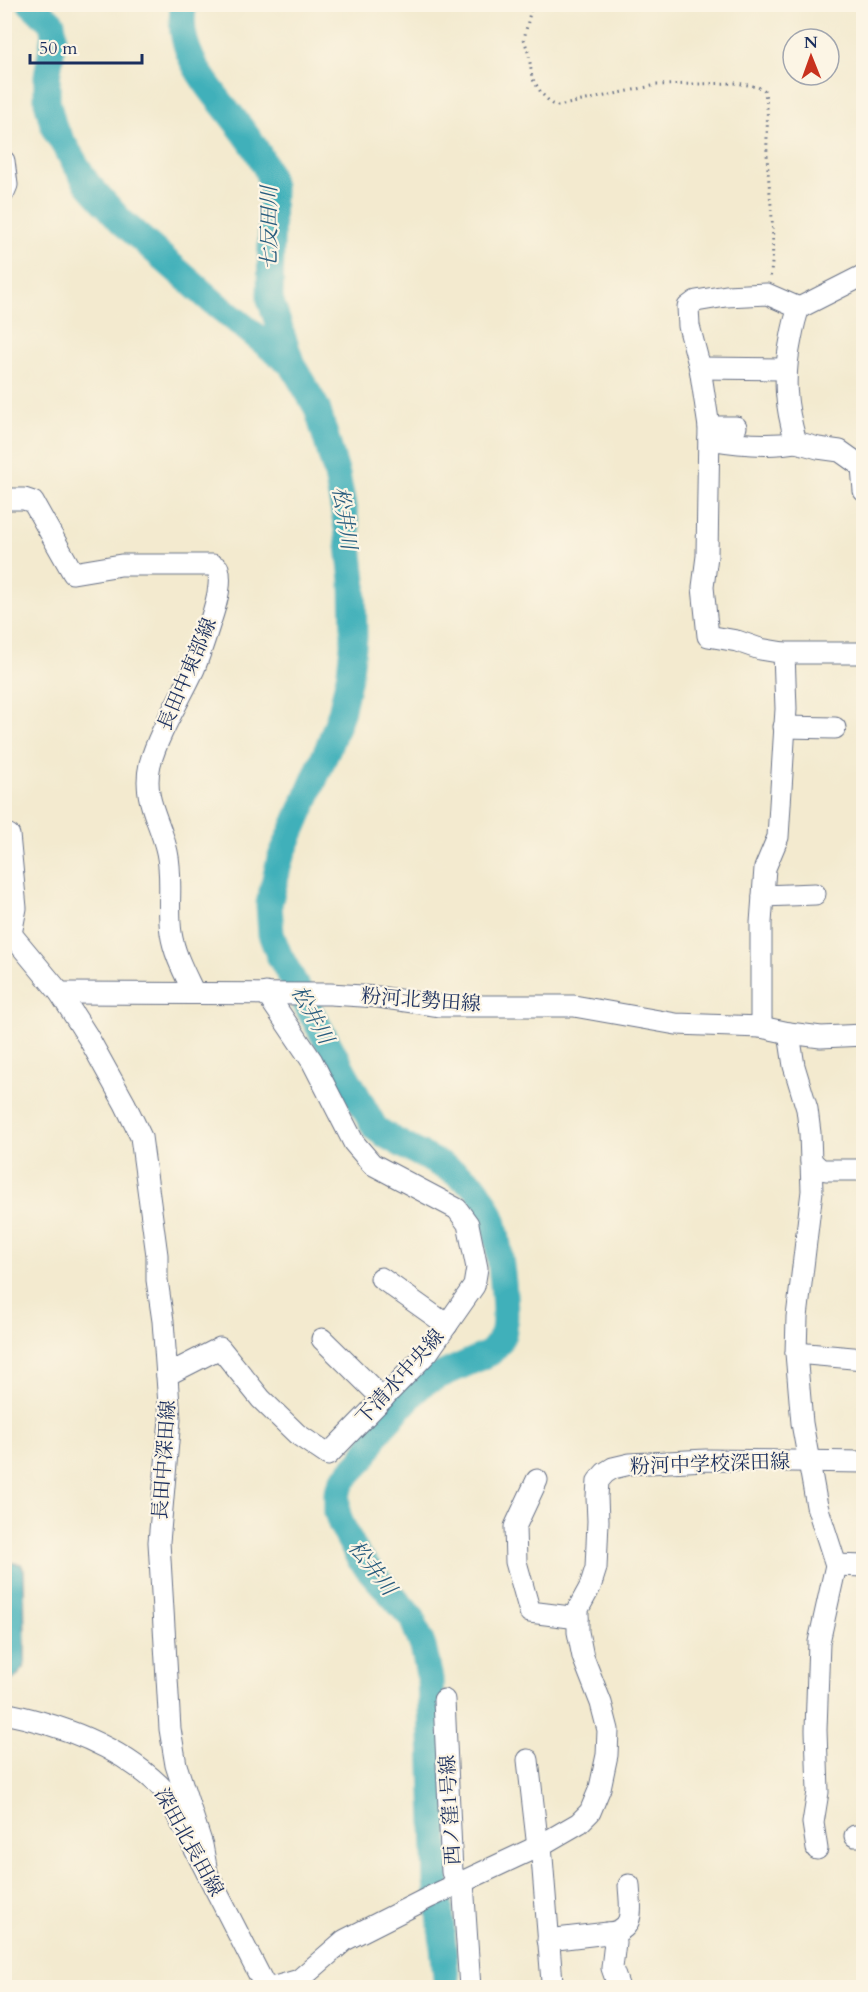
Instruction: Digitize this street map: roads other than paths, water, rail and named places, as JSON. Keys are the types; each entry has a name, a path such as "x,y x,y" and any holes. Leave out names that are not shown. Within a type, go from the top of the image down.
{"street":[{"path":"4,161 7,185 4,192"},
{"path":"796,441 790,419 785,369 795,316 799,308 861,282"},
{"path":"799,308 767,294 726,296 696,301 688,308 688,326 700,368 709,433 707,556 703,587 708,636 784,653 864,653"},
{"path":"700,368 785,369"},
{"path":"709,433 736,427"},
{"path":"709,433 733,443 776,445 796,441 818,448 840,451 863,468 864,491"},
{"name":"長田中東部線","path":"4,499 24,499 33,502 73,573 121,565 213,565 218,568 220,574 216,602 207,634 194,669 159,740 147,781 148,795 168,853 170,932 173,946 194,993"},
{"path":"761,1028 761,923 765,868 778,837 784,727 784,653"},
{"path":"784,727 835,728"},
{"path":"9,835 16,908 8,932 60,993"},
{"path":"763,896 815,894"},
{"name":"粉河北勢田線","path":"60,993 330,994 378,997 441,1006 574,1006 676,1024 761,1028 789,1034 832,1037 864,1035"},
{"name":"長田中深田線","path":"60,993 88,1037 141,1137 157,1255 157,1280 170,1419 159,1542 170,1729 176,1765 202,1845 207,1872"},
{"name":"下清水中央線","path":"167,1375 220,1348 261,1399 297,1434 328,1455 428,1352 474,1286 477,1268 468,1224 457,1209 372,1164 354,1143 312,1061 271,993"},
{"path":"789,1034 794,1066 807,1109 811,1161 812,1191 797,1317 796,1353 802,1423 818,1506 836,1565 819,1642 816,1730 818,1792 813,1823 817,1849"},
{"path":"811,1161 820,1169 864,1170"},
{"path":"381,1278 447,1325"},
{"path":"322,1339 383,1399"},
{"path":"796,1353 864,1359"},
{"name":"粉河中学校深田線","path":"272,1988 299,1980 345,1941 541,1845 579,1823 590,1812 600,1788 607,1755 608,1730 601,1704 583,1657 578,1632 578,1609 590,1587 596,1568 598,1481 605,1473 613,1468 630,1464 706,1460 864,1462"},
{"path":"537,1479 515,1527 516,1562 530,1612 578,1618"},
{"path":"836,1565 864,1566"},
{"name":"西ノ窪1号線","path":"444,1700 452,1872 456,1879 470,1988"},
{"name":"深田北長田線","path":"4,1713 73,1731 117,1754 150,1776 165,1791 266,1988"},
{"path":"528,1760 537,1839 541,1845 554,1988"},
{"path":"548,1940 617,1932 630,1918 629,1885"},
{"path":"608,1933 615,1942 612,1968 619,1988"}],"water":[{"path":"4,1562 21,1564 24,1571 25,1662 24,1668 13,1680 5,1679"}],"waterway":[{"name":"松井川","path":"31,4 52,23 54,35 47,77 47,101 54,128 87,183 121,221 213,302 292,365 317,408 337,475 347,528 353,580 354,638 350,672 341,713 328,748 280,859 269,904 271,934 279,955 375,1128 451,1170 475,1187 480,1194 494,1224 504,1296 505,1324 503,1334 494,1349 490,1353 423,1383 379,1430 363,1459 344,1479 337,1493 337,1512 341,1524 359,1558 412,1618 423,1647 430,1679 437,1881 447,1988"},
{"name":"七反田川","path":"184,4 183,30 189,53 201,76 251,141 264,163 272,187 270,299 292,365"}]}
